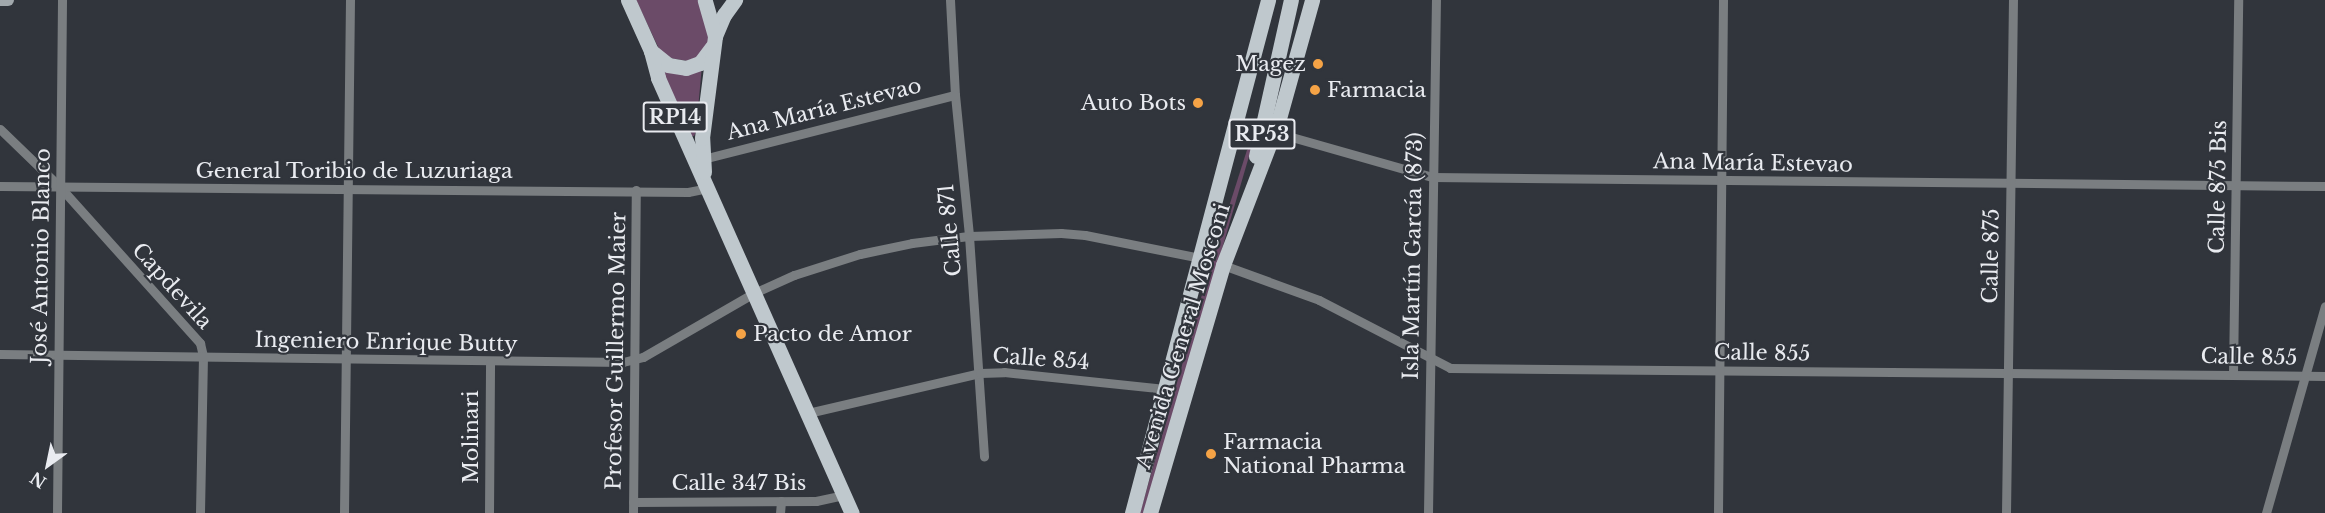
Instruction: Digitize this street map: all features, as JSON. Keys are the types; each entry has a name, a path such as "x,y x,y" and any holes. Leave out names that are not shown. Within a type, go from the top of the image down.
{"main road":[{"path":"0,0 8,0"},
{"path":"628,0 651,51 668,65 686,68 700,63 714,40 723,15 735,0"},
{"path":"705,0 714,40"},
{"name":"Avenida General Mosconi","path":"1132,513 1167,389 1268,0"},
{"name":"RP53","path":"1222,265 1260,143 1291,0"},
{"name":"Avenida General Mosconi","path":"1150,513 1222,265 1274,132 1312,0"},
{"name":"RP14","path":"706,184 702,138 714,40"},
{"name":"RP14","path":"651,51 658,78 852,513"}],"street":[{"name":"José Antonio Blanco","path":"57,513 62,0"},
{"path":"344,513 350,0"},
{"name":"Calle 871","path":"950,0 955,94 980,373 984,456"},
{"name":"Isla Martín García (873)","path":"1428,513 1436,0"},
{"path":"1718,513 1723,0"},
{"name":"Calle 875","path":"2006,513 2013,0"},
{"name":"Calle 875 Bis","path":"2233,374 2238,0"},
{"name":"Ana María Estevao","path":"703,159 955,94"},
{"name":"Capdevila","path":"0,129 60,187 200,343 203,356 201,513"},
{"name":"Ana María Estevao","path":"1274,132 1432,177 2237,187 2325,186"},
{"name":"General Toribio de Luzuriaga","path":"0,186 688,192 706,184"},
{"name":"Profesor Guillermo Maier","path":"633,513 636,190"},
{"name":"Ingeniero Enrique Butty","path":"0,354 490,362 633,361 754,292 818,266 912,243 969,236 1042,232 1085,235 1200,258"},
{"name":"Calle 855","path":"1222,265 1319,300 1383,331 1430,360 1450,368 2325,376"},
{"path":"2266,513 2325,306"},
{"name":"Molinari","path":"489,513 490,362"},
{"name":"Calle 854","path":"808,413 980,373 1004,372 1167,389"},
{"name":"Calle 347 Bis","path":"633,502 816,501 844,495"},
{"path":"780,513 781,501"}],"shaded area":[{"path":"636,0 699,0 708,33 708,46 701,55 688,61 669,58 661,53"},
{"path":"702,65 696,132 694,136 691,136 663,72"},
{"path":"1252,146 1145,513 1140,513 1211,263 1247,150"}],"place":[{"name":"Magez","path":"1318,64"},
{"name":"Farmacia","path":"1315,90"},
{"name":"Auto Bots","path":"1198,103"},
{"name":"Pacto de Amor","path":"741,334"},
{"name":"Farmacia National Pharma","path":"1211,454"}]}
